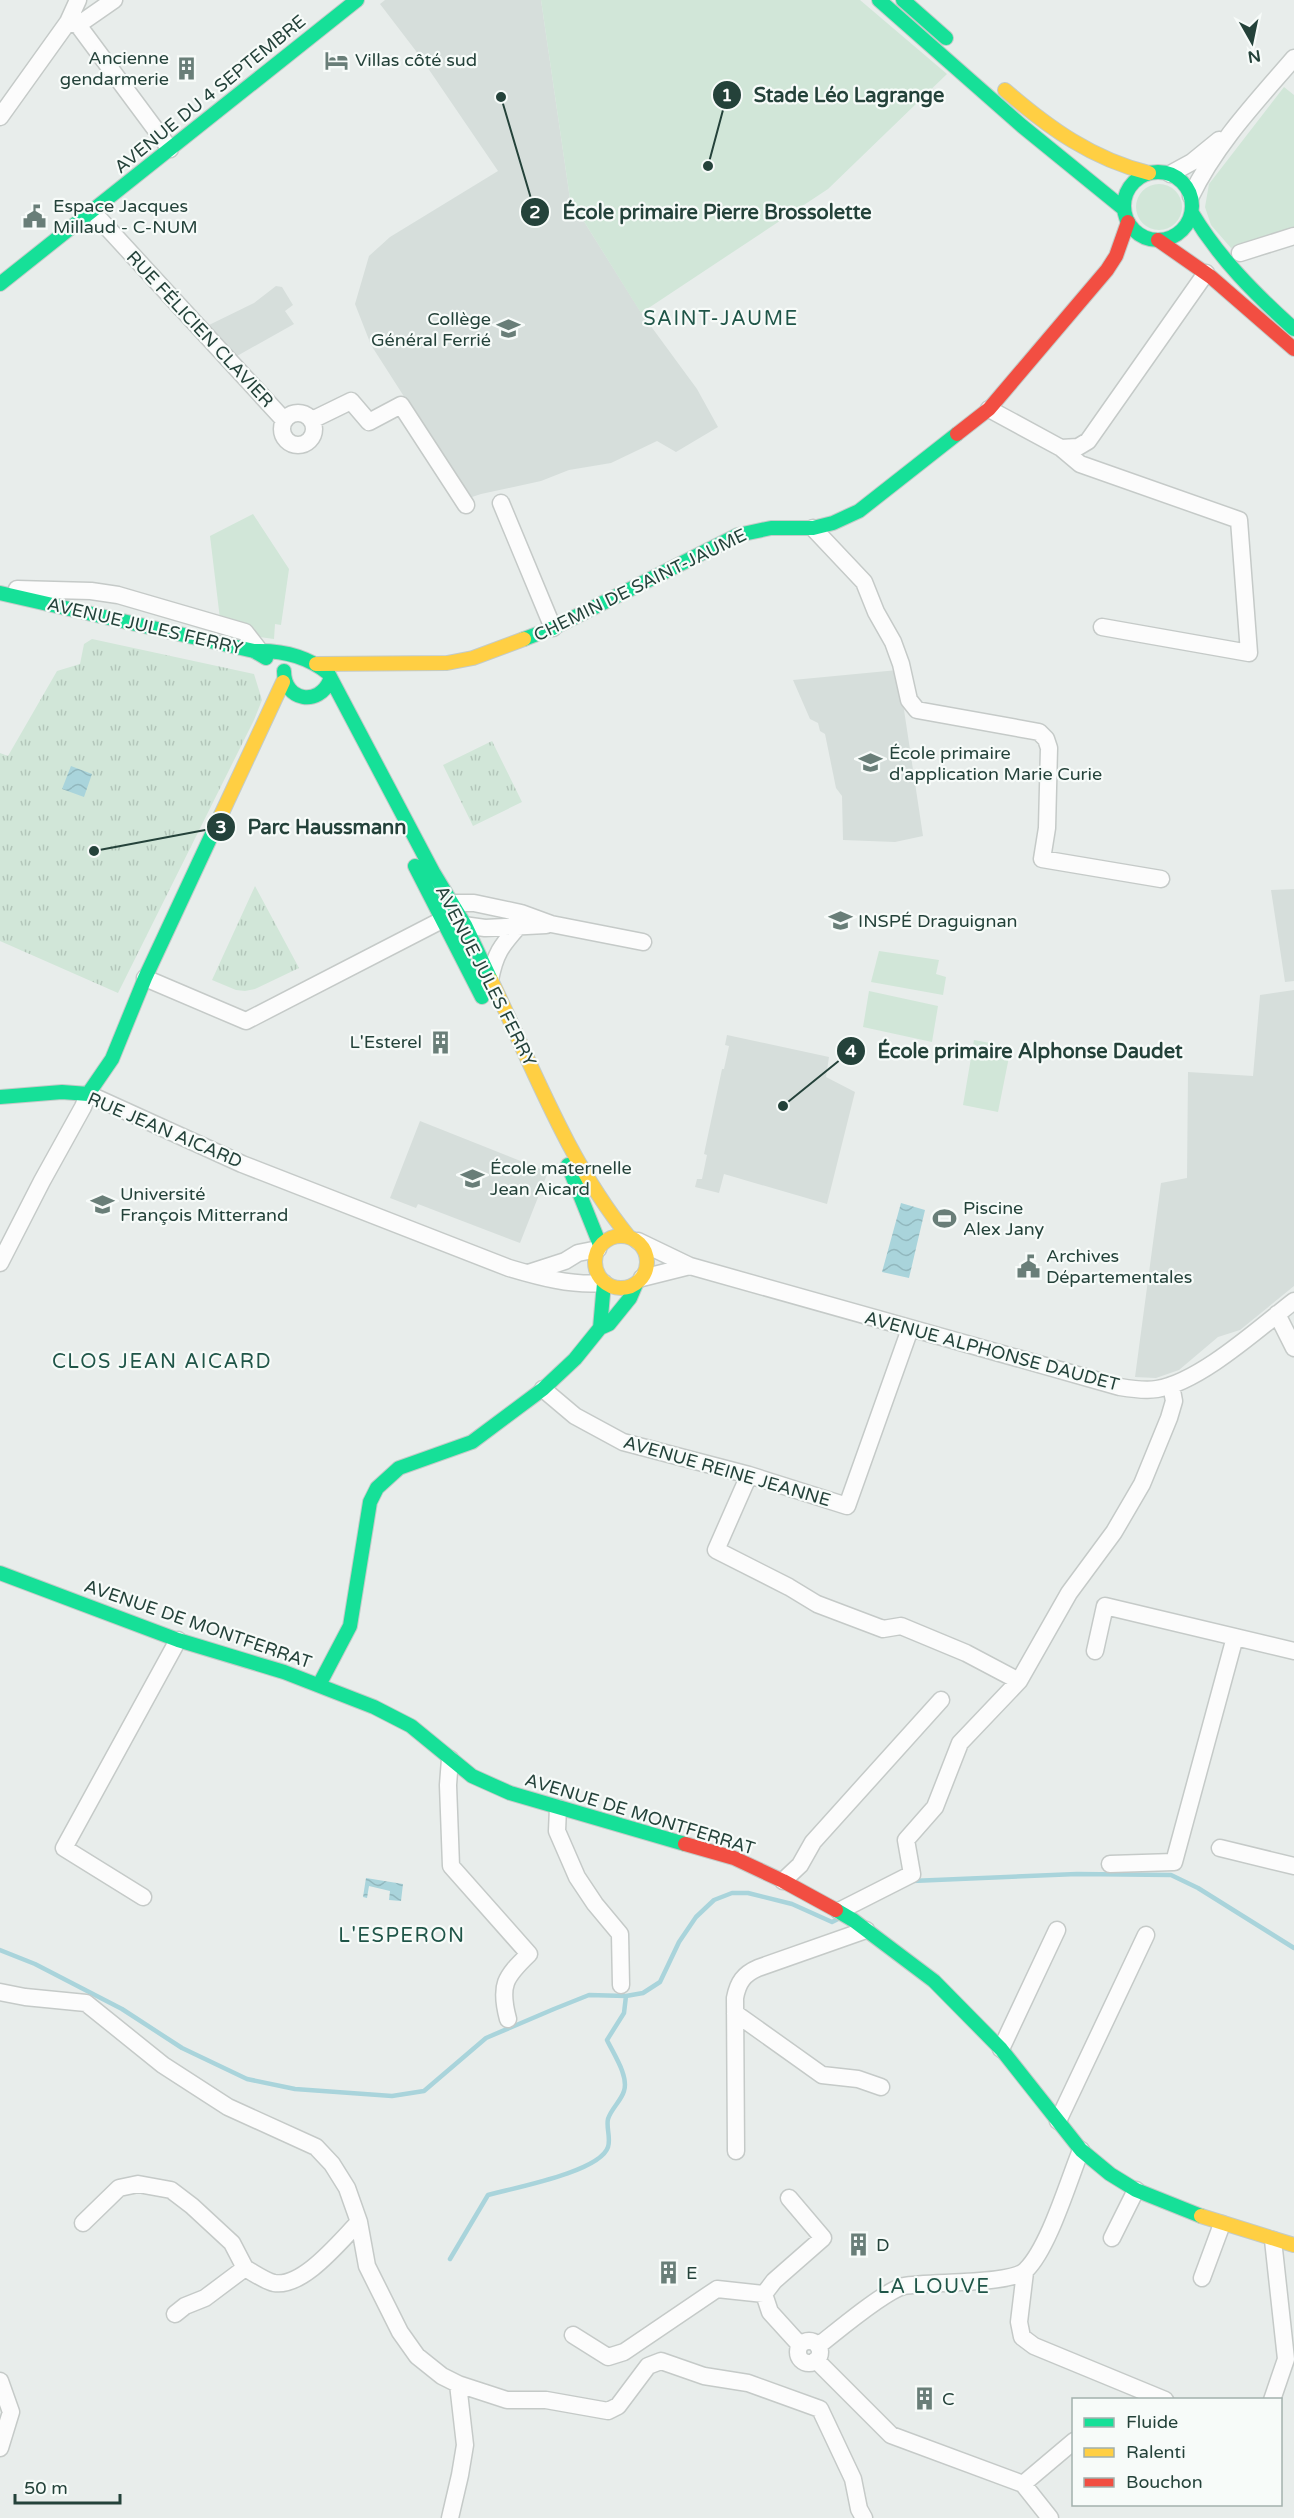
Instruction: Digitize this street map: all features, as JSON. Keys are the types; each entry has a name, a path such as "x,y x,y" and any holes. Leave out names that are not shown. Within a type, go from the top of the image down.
{"street":[{"path":"78,0 73,24 170,149"},
{"path":"0,117 73,24 114,0"},
{"name":"AVENUE DU 4 SEPTEMBRE","path":"0,284 357,0"},
{"path":"879,0 1126,215 1146,245 1179,252 1294,349"},
{"path":"903,0 960,51"},
{"path":"1191,196 1236,126 1294,58"},
{"path":"993,80 1027,109 1076,145 1109,163 1149,173 1170,174 1180,179 1191,196 1192,213 1188,224 1180,233 1146,245 1107,270"},
{"path":"1170,174 1192,162 1236,126"},
{"path":"1107,270 1116,256 1126,215 1125,197 1130,186 1138,178 1149,173"},
{"name":"RUE FÉLICIEN CLAVIER","path":"92,211 284,420"},
{"path":"1192,213 1212,245 1294,329"},
{"path":"1240,253 1294,236"},
{"name":"CHEMIN DE SAINT-JAUME","path":"316,664 447,663 473,658 553,628 738,535 771,528 813,528 833,523 860,511 989,409 1107,270"},
{"path":"1061,448 1078,447 1088,441 1206,273"},
{"name":"RUE FÉLICIEN CLAVIER","path":"312,420 351,401 369,422 401,405 466,505"},
{"path":"989,409 1061,448 1080,464 1239,520 1249,652 1102,627"},
{"name":"RUE FÉLICIEN CLAVIER","path":"298,413 312,420 313,436 305,444 294,446 285,440 281,430 284,420 298,413"},
{"path":"501,503 553,628"},
{"path":"813,528 864,582 876,612 894,642 909,700 917,710 1039,732 1046,740 1049,748 1047,828 1042,859 1161,879"},
{"path":"0,585 24,590 91,591 118,596 245,632 257,651 281,652 316,664 328,673 330,680 329,687 322,694 308,698 290,692 283,677"},
{"name":"AVENUE JULES FERRY","path":"0,594 257,651 283,677"},
{"path":"0,1263 42,1181 84,1107 88,1094 111,1059 145,978 256,742 290,660 296,658"},
{"name":"CHEMIN DE SAINT-JAUME","path":"330,680 372,663"},
{"path":"345,674 351,717"},
{"name":"AVENUE JULES FERRY","path":"330,680 465,925 581,1169 611,1215 633,1239"},
{"name":"AVENUE JULES FERRY","path":"322,694 342,717 351,734 440,921 458,950 490,1014"},
{"path":"256,742 298,696"},
{"path":"145,978 246,1021 440,921 451,903 474,903 512,911 551,924 643,942"},
{"path":"440,921 485,928 551,924"},
{"path":"490,980 495,956 518,927"},
{"name":"AVENUE JULES FERRY","path":"503,1039 568,1167 599,1247"},
{"name":"RUE JEAN AICARD","path":"0,1097 62,1092 88,1094 242,1164 527,1274 576,1283 604,1283"},
{"path":"578,1253 590,1224"},
{"path":"319,1685 350,1626 370,1502 377,1488 399,1468 472,1442 543,1389 575,1359 600,1328 609,1324 630,1298 647,1269 648,1259 645,1249 633,1239 609,1238 599,1247 527,1274"},
{"name":"AVENUE ALPHONSE DAUDET","path":"633,1239 690,1266 1120,1387 1156,1389 1171,1385 1209,1365 1294,1302"},
{"path":"599,1247 595,1267 604,1283 600,1328"},
{"path":"604,1283 620,1288 690,1266"},
{"path":"1277,1314 1294,1348"},
{"name":"AVENUE REINE JEANNE","path":"543,1389 575,1416 622,1442 749,1475 847,1506 910,1329"},
{"path":"736,2151 735,2013 737,1987 742,1977 849,1918 912,1874 906,1840 935,1807 960,1743 1019,1681 1069,1593 1114,1532 1142,1484 1174,1401 1171,1385"},
{"path":"749,1475 716,1550 818,1604 883,1629 901,1626 966,1653 1019,1681"},
{"name":"AVENUE DE MONTFERRAT","path":"0,1573 178,1640 284,1672 374,1707 411,1726 450,1759 479,1779 510,1793 734,1858 783,1881 849,1918 934,1981 1001,2049 1082,2150 1110,2174 1136,2190 1222,2224 1294,2245"},
{"path":"1095,1651 1105,1606 1294,1651"},
{"path":"1110,1863 1174,1862 1235,1637"},
{"path":"143,1897 64,1848 178,1640"},
{"path":"783,1881 800,1865 813,1842 941,1700"},
{"path":"450,1759 448,1785 451,1866 529,1954 508,1974 503,2000 508,2019"},
{"path":"558,1808 557,1831 578,1877 595,1904 620,1934 621,1985"},
{"path":"1220,1848 1294,1866"},
{"path":"1001,2049 1057,1930"},
{"path":"1058,2121 1146,1935"},
{"path":"0,1992 86,2003 163,2065 228,2107 316,2148 332,2164 347,2188 359,2222 367,2266 400,2332 417,2356 442,2376 458,2384 507,2400 546,2400 608,2411 618,2406 648,2366 661,2361 704,2376 748,2383 820,2409 853,2479 859,2509 864,2518"},
{"path":"735,2013 822,2075 858,2079 880,2087"},
{"path":"1082,2150 1042,2247 1024,2272 1019,2322 1022,2337 1034,2346 1160,2398"},
{"path":"82,2223 119,2188 138,2184 171,2190 232,2243 245,2268 275,2283 291,2281 304,2275 359,2222"},
{"path":"1112,2238 1136,2190"},
{"path":"764,2294 774,2281 823,2238 789,2198"},
{"path":"1202,2278 1222,2224"},
{"path":"1273,2240 1288,2325 1286,2359 1273,2398"},
{"path":"175,2314 185,2306 205,2298 245,2268"},
{"path":"817,2353 861,2313 903,2287 927,2283 1000,2279 1024,2272"},
{"path":"573,2336 608,2357 624,2352 717,2289 764,2294"},
{"path":"764,2294 770,2312 800,2346 808,2341 891,2434 1023,2484 1050,2518"},
{"path":"0,2381 11,2412 0,2448"},
{"path":"450,2518 465,2445 458,2384"},
{"path":"1023,2484 1072,2443"}],"shaded area":[{"name":"Collège Général Ferrié","path":"385,0 541,0 570,199 642,314 697,389 718,427 676,452 657,441 611,463 569,470 541,481 469,498 371,345 355,304 369,256 390,237 498,171 419,55 380,4"},
{"path":"276,286 282,287 293,305 285,311 294,324 237,356 209,325 254,303"},
{"name":"École primaire d'application Marie Curie","path":"898,670 923,836 895,842 843,840 842,796 836,788 825,734 820,731 818,723 810,719 793,680"},
{"path":"1294,889 1294,981 1285,982 1271,890"},
{"path":"1294,990 1294,1286 1240,1330 1218,1337 1179,1370 1156,1378 1135,1377 1161,1183 1187,1178 1188,1072 1253,1076 1260,995"},
{"path":"727,1035 829,1057 826,1077 855,1092 827,1204 724,1174 719,1193 695,1187 697,1179 702,1179 707,1155 704,1154 729,1046 725,1045"},
{"name":"École maternelle Jean Aicard","path":"420,1121 548,1172 520,1243 418,1204 416,1208 390,1198"}],"green space":[{"path":"541,0 860,0 947,74 828,189 641,313 570,199"},
{"path":"1284,87 1294,95 1294,227 1231,248 1211,225 1205,207 1209,184"},
{"path":"1159,184 1175,191 1182,207 1175,223 1159,230 1143,223 1136,207 1143,191"},
{"path":"253,514 289,569 281,625 275,624 274,639 253,636 220,619 210,536"},
{"path":"92,639 254,674 262,700 118,993 0,941 0,753 8,756 57,671 80,664 84,644"},
{"path":"492,741 522,802 473,826 443,765"},
{"path":"255,886 299,968 255,989 236,990 212,980"},
{"path":"879,951 939,960 936,974 946,977 943,995 871,982"},
{"path":"869,991 938,1006 932,1042 863,1027"},
{"path":"974,1040 1011,1047 998,1112 963,1105"}],"water":[{"path":"71,766 92,774 84,797 62,789"},
{"path":"901,1203 925,1210 909,1278 882,1272"},
{"path":"366,1878 403,1884 401,1901 389,1900 390,1891 369,1886 367,1898 363,1897"}],"waterway":[{"path":"912,1881 1077,1874 1171,1875 1198,1888 1294,1948"},
{"path":"0,1950 35,1964 122,2009 182,2048 247,2079 295,2089 392,2096 424,2091 486,2038 554,2009 589,1995 626,1996 643,1993 660,1982 679,1942 696,1917 714,1900 732,1893 748,1893 792,1904 832,1922 838,1919"},
{"path":"450,2259 488,2195 554,2178 589,2164 602,2156 608,2147 608,2119 623,2095 625,2085 622,2072 607,2040 624,2013 626,1996"}],"traffic: fast":[{"path":"0,284 357,0"},
{"path":"879,0 1022,126 1124,209"},
{"path":"903,0 946,38"},
{"path":"1158,172 1171,175 1182,182 1189,193 1192,206 1189,219 1182,230 1171,237 1158,240 1145,237 1134,230 1127,219 1124,206 1127,193 1134,182 1145,175 1158,172"},
{"path":"1192,213 1238,275 1294,329"},
{"path":"524,639 553,628 738,535 771,528 813,528 833,523 859,511 957,434"},
{"path":"0,593 254,651 266,658"},
{"path":"254,651 293,655 311,662 328,673 433,872 465,925 491,980"},
{"path":"284,671 290,689 303,697 318,694 325,689 330,680"},
{"path":"0,1097 62,1092 88,1094 112,1059 145,978 221,815"},
{"path":"415,866 482,997"},
{"path":"568,1165 600,1245"},
{"path":"600,1328 604,1283"},
{"path":"319,1685 350,1626 370,1502 377,1488 399,1468 472,1442 543,1389 575,1359 600,1328 609,1324 630,1298 636,1284"},
{"path":"0,1573 178,1640 284,1672 374,1707 411,1726 472,1776 510,1793 685,1844"},
{"path":"836,1910 853,1920 934,1981 1001,2049 1081,2150 1110,2174 1136,2190 1201,2216"}],"traffic: slow":[{"path":"1005,90 1038,117 1090,151 1149,173"},
{"path":"316,664 447,663 473,658 524,639"},
{"path":"221,815 283,682"},
{"path":"491,980 570,1146 607,1208 629,1237"},
{"path":"616,1236 626,1236 640,1243 647,1262 640,1281 626,1288 616,1288 606,1284 599,1277 595,1267 595,1257 599,1247 606,1240 616,1236"},
{"path":"1201,2216 1294,2245"}],"traffic: jam":[{"path":"957,434 989,409 1107,270 1116,256 1128,222"},
{"path":"1158,240 1211,277 1294,349"},
{"path":"685,1844 734,1858 836,1910"}],"place":[{"name":"Villas côté sud","path":"337,60"},
{"name":"Ancienne gendarmerie","path":"187,68"},
{"name":"École primaire Pierre Brossolette","path":"501,97"},
{"name":"Stade Léo Lagrange","path":"708,166"},
{"name":"Espace Jacques Millaud - C-NUM","path":"35,216"},
{"name":"Collège Général Ferrié","path":"509,329"},
{"name":"École primaire d'application Marie Curie","path":"871,763"},
{"name":"Parc Haussmann","path":"94,851"},
{"name":"INSPÉ Draguignan","path":"840,921"},
{"name":"L'Esterel","path":"440,1042"},
{"name":"École primaire Alphonse Daudet","path":"783,1106"},
{"name":"École maternelle Jean Aicard","path":"472,1178"},
{"name":"Université François Mitterrand","path":"102,1204"},
{"name":"Piscine Alex Jany","path":"945,1218"},
{"name":"Archives Départementales","path":"1028,1266"},
{"name":"D","path":"858,2245"},
{"name":"E","path":"668,2273"},
{"name":"C","path":"924,2399"}],"district":[{"name":"SAINT-JAUME","path":"721,319"},
{"name":"CLOS JEAN AICARD","path":"162,1362"},
{"name":"L'ESPERON","path":"402,1936"},
{"name":"LA LOUVE","path":"934,2287"}]}
